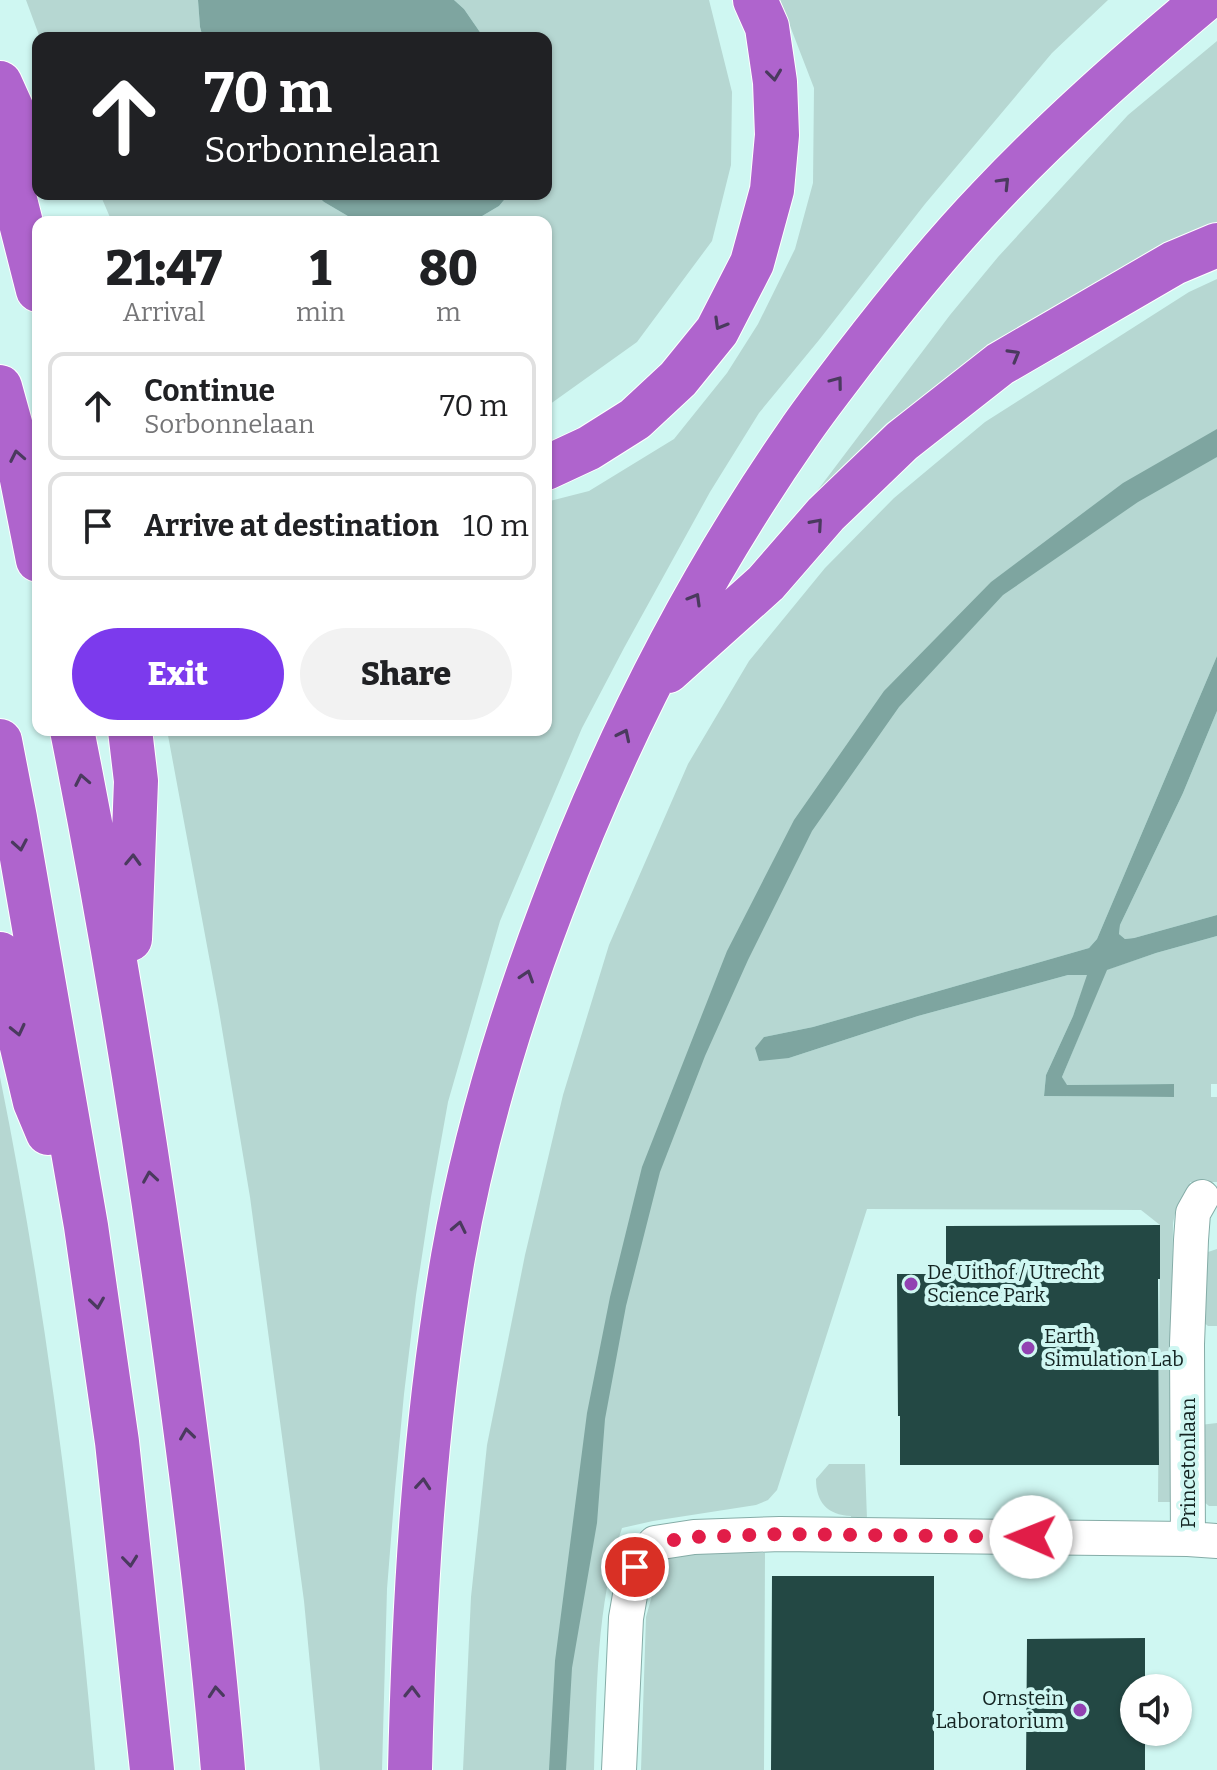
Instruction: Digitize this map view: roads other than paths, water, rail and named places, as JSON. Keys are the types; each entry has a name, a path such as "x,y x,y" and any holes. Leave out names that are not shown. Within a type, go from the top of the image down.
{"highway":[{"path":"552,465 589,448 635,419 678,379 717,331 752,263 772,190 777,135 775,82 767,27 755,0"},
{"path":"410,1770 412,1676 425,1469 435,1370 454,1253 493,1083 530,966 571,855 615,753 673,637 738,525 791,444 843,373 916,280 985,202 1119,72 1204,0"},
{"path":"0,83 23,134 32,163"},
{"path":"0,141 32,266"},
{"path":"644,692 766,583 826,514 902,441 1000,364 1174,263 1217,245"},
{"path":"0,387 13,434 32,530"},
{"path":"73,736 127,1022 188,1446 216,1682 223,1770"},
{"path":"127,1022 136,781 131,736"},
{"path":"0,741 86,1226 117,1442 152,1770"},
{"path":"0,954 35,1102 86,1226"}],"street":[{"name":"Princetonlaan","path":"619,1770 626,1618 635,1567 655,1543 694,1537 780,1534 1203,1540 1187,1344 1193,1213 1202,1197"}],"place":[{"name":"De Uithof / Utrecht Science Park","path":"911,1284"},
{"name":"Earth Simulation Lab","path":"1028,1348"},
{"name":"Ornstein Laboratorium","path":"1080,1710"}]}
